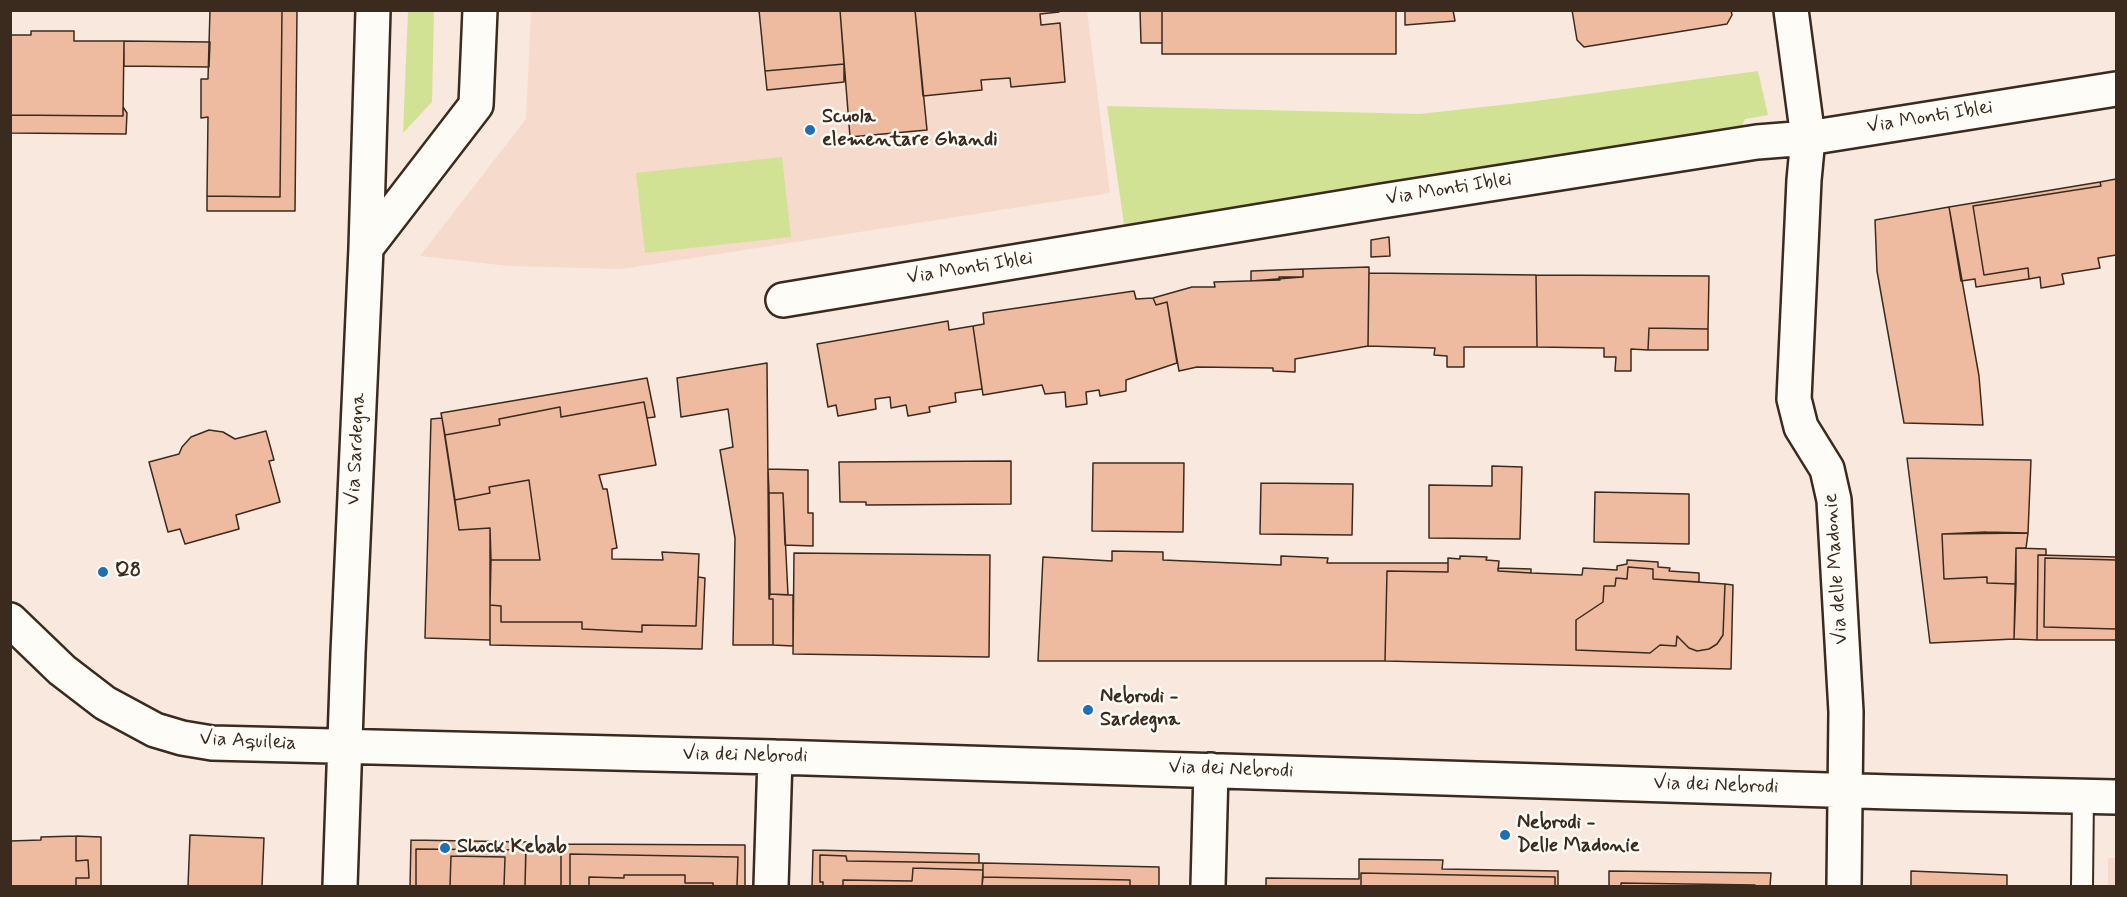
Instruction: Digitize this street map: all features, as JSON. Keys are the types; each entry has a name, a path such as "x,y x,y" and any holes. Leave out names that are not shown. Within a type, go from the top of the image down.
{"street":[{"name":"Via Sardegna","path":"340,886 366,248 373,10"},
{"path":"366,248 476,105 480,10"},
{"name":"Via delle Madonie","path":"1791,10 1808,138 1794,399 1801,427 1827,469 1834,500 1846,712 1844,886"},
{"name":"Via Monti Iblei","path":"783,300 1382,201 1757,142 1808,138 2116,89"},
{"name":"Via Aquileia","path":"10,620 62,670 105,704 156,730 182,738 212,743 345,746"},
{"name":"Via dei Nebrodi","path":"345,746 775,756 1846,791 2116,797"},
{"path":"771,886 775,756"},
{"path":"1208,886 1211,770"}],"lane":[{"path":"2082,886 2083,796"}],"shaded area":[{"name":"Scuola elementare Ghandi","path":"531,11 1087,11 1110,193 622,269 509,266 420,256 526,119"},
{"path":"2108,858 2116,858 2116,886 2108,886"}],"green space":[{"path":"408,11 434,11 432,102 403,133"},
{"path":"1758,71 1768,115 1745,119 1741,129 1125,231 1107,106 1419,114 1528,102"},
{"path":"782,157 791,237 645,253 636,173"}],"building":[{"path":"210,10 282,10 280,197 207,196 208,117 201,118 201,79 208,79"},
{"path":"282,10 297,10 295,211 207,211 207,196 280,197"},
{"path":"759,10 840,10 844,64 765,71"},
{"path":"840,10 915,10 927,130 850,137"},
{"path":"915,10 1059,10 1059,12 1040,14 1041,25 1060,23 1065,82 1011,87 1010,78 981,80 982,90 923,96"},
{"path":"1140,10 1162,10 1162,43 1141,43"},
{"path":"1162,10 1396,10 1396,54 1162,54"},
{"path":"1405,10 1453,10 1455,21 1405,25"},
{"path":"1572,10 1731,10 1732,15 1727,24 1584,47 1577,40"},
{"path":"31,31 74,31 74,41 124,41 123,116 10,115 10,35 31,35"},
{"path":"124,41 210,42 209,67 124,66"},
{"path":"844,64 844,82 767,90 765,71"},
{"path":"123,107 127,113 126,134 10,133 10,115 123,116"},
{"path":"2116,179 2116,255 2098,258 2100,268 2062,274 2064,284 2041,288 2040,277 2029,279 2028,268 1984,275 1973,206 2101,186 2100,182"},
{"path":"2100,182 2101,186 1973,206 1984,275 2028,268 2029,279 1976,287 1975,279 1961,281 1949,207"},
{"path":"1949,207 1979,376 1983,425 1904,423 1877,271 1875,220"},
{"path":"1389,237 1390,256 1371,257 1371,240"},
{"path":"1369,267 1368,346 1295,359 1295,372 1273,371 1273,368 1197,367 1179,371 1167,302 1156,305 1153,298 1192,287 1215,287 1214,282 1303,277 1303,269"},
{"path":"1303,269 1303,277 1251,281 1251,271"},
{"path":"1369,273 1536,275 1537,347 1464,347 1464,367 1447,367 1447,356 1434,355 1435,348 1368,346"},
{"path":"1536,275 1709,276 1708,329 1649,328 1648,350 1631,349 1631,371 1615,371 1616,357 1604,357 1604,348 1537,347"},
{"path":"1134,291 1136,299 1153,298 1156,305 1167,302 1177,363 1126,380 1126,391 1100,396 1099,390 1086,392 1087,404 1066,407 1065,392 1045,394 1042,385 983,395 973,326 984,324 983,313"},
{"path":"948,321 949,330 973,326 982,389 955,393 956,402 929,407 930,412 908,416 906,405 891,408 890,397 875,399 876,409 838,416 836,405 828,407 817,344"},
{"path":"1649,328 1708,329 1708,350 1648,350"},
{"path":"767,363 769,599 773,599 773,645 733,645 735,538 720,450 733,447 728,409 681,417 677,378"},
{"path":"647,378 655,417 647,418 644,402 561,417 560,407 499,419 500,425 445,435 441,413"},
{"path":"644,402 656,465 599,475 603,489 607,489 617,548 612,549 612,559 663,560 662,552 699,554 696,626 642,625 642,632 582,629 582,622 501,622 501,606 490,605 491,560 540,560 529,480 489,487 490,493 455,500 445,435 500,425 499,419 560,407 561,417"},
{"path":"442,418 459,530 490,528 490,640 425,638 431,419"},
{"path":"209,430 223,432 235,439 266,431 274,460 269,461 280,502 236,515 239,529 185,544 180,529 168,532 149,462 179,454 191,437"},
{"path":"1907,458 2031,460 2028,533 1942,534 1944,579 1987,577 1987,583 2016,584 2014,639 1930,643"},
{"path":"1011,461 1011,504 866,505 866,502 840,502 839,462"},
{"path":"1093,463 1184,463 1183,532 1092,531"},
{"path":"1492,466 1522,467 1520,539 1429,538 1429,485 1492,486"},
{"path":"768,469 808,470 808,513 813,513 813,546 785,545 783,493 769,493"},
{"path":"529,480 540,560 491,560 490,528 459,530 455,500 490,493 489,487"},
{"path":"1261,483 1353,484 1352,535 1260,534"},
{"path":"1595,492 1689,494 1689,544 1594,542"},
{"path":"769,493 783,493 788,595 770,594"},
{"path":"2028,533 2026,548 2016,548 2016,584 1987,583 1987,577 1944,579 1942,534"},
{"path":"2016,548 2046,549 2046,555 2038,555 2037,640 2014,639"},
{"path":"1112,551 1163,552 1163,560 1281,565 1281,556 1328,558 1327,563 1448,563 1448,572 1387,571 1385,661 1038,661 1043,557 1112,561"},
{"path":"794,553 990,555 989,657 793,654"},
{"path":"2038,555 2116,557 2116,560 2045,558 2044,627 2116,629 2116,640 2037,640"},
{"path":"1460,556 1487,557 1486,560 1499,561 1498,571 1582,575 1583,568 1617,570 1617,566 1627,564 1627,560 1658,562 1658,567 1670,568 1669,571 1699,573 1699,582 1653,579 1653,569 1628,567 1627,579 1616,578 1615,586 1604,586 1603,602 1576,620 1576,650 1650,653 1660,645 1676,646 1677,636 1689,648 1697,651 1709,649 1717,644 1723,635 1725,584 1733,585 1731,669 1385,661 1387,571 1448,572 1448,558 1460,559"},
{"path":"2045,558 2116,560 2116,629 2044,627"},
{"path":"1628,567 1653,569 1653,579 1725,584 1723,635 1717,644 1709,649 1697,651 1689,648 1677,636 1676,646 1660,645 1650,653 1576,650 1576,620 1603,602 1604,586 1615,586 1616,578 1627,579"},
{"path":"1498,568 1531,569 1531,573 1498,571"},
{"path":"698,577 705,578 702,649 490,645 490,605 501,606 501,622 582,622 582,629 642,632 642,625 696,626"},
{"path":"770,594 793,595 793,646 773,645 773,599 769,599"},
{"path":"190,835 264,838 262,886 188,886"},
{"path":"76,836 76,861 88,860 89,878 76,878 76,886 10,886 10,841"},
{"path":"76,836 101,837 101,886 76,886 76,878 89,878 88,860 76,861"},
{"path":"411,840 526,842 526,850 416,849 416,886 410,886"},
{"path":"526,842 561,844 561,886 525,886"},
{"path":"561,844 745,845 745,886 737,886 738,857 570,854 570,886 561,886"},
{"path":"416,849 526,850 525,886 504,886 505,857 451,856 450,886 416,886"},
{"path":"813,850 979,854 979,863 847,861 846,856 820,855 820,882 823,882 823,886 812,886"},
{"path":"570,854 738,857 737,886 685,883 685,875 624,875 624,878 589,877 589,886 570,886"},
{"path":"820,855 846,856 847,861 983,863 983,870 913,868 912,881 843,880 843,886 823,886 823,882 820,882"},
{"path":"451,856 505,857 504,886 450,886"},
{"path":"1359,859 1443,860 1442,869 1558,871 1558,886 1555,886 1555,877 1361,873 1361,886 1266,886 1266,878 1359,879"},
{"path":"983,863 1159,867 1159,886 1130,886 1130,880 983,877"},
{"path":"913,868 983,870 982,886 843,886 843,880 912,881"},
{"path":"1609,871 1771,873 1770,886 1621,883 1621,886 1609,886"},
{"path":"1911,871 2007,875 2007,886 1911,886"},
{"path":"1361,873 1555,877 1555,886 1361,886"},
{"path":"624,875 685,875 685,883 713,883 713,886 589,886 589,877 624,878"},
{"path":"983,877 1130,880 1130,886 982,886"},
{"path":"1621,883 1755,885 1755,886 1621,886"}],"place":[{"name":"Scuola elementare Ghandi","path":"810,130"},
{"name":"Q8","path":"103,572"},
{"name":"Nebrodi - Sardegna","path":"1088,710"},
{"name":"Nebrodi - Delle Madonie","path":"1505,835"},
{"name":"Shock Kebab","path":"445,848"}]}
